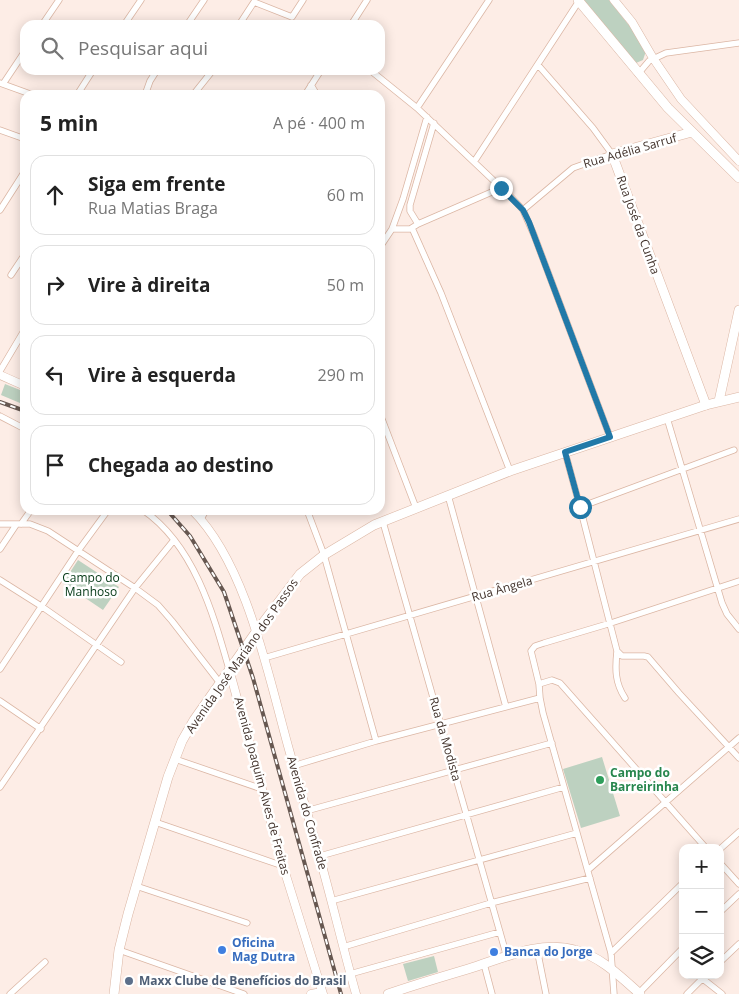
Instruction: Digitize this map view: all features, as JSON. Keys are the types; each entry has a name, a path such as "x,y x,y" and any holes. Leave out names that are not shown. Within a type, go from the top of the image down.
{"main road":[{"path":"579,1 668,108 739,178"},
{"name":"Rua Adélia Sarruf","path":"612,154 692,132"},
{"name":"Rua José da Cunha","path":"612,154 706,404"},
{"path":"719,401 739,310"},
{"name":"Avenida José Mariano dos Passos","path":"114,994 119,950 174,758 188,730 220,683 294,582 324,555 358,533 416,508 510,471 565,452 706,404 739,397"},
{"path":"388,994 537,948 557,947 576,950 592,957 612,970 640,993"}],"street":[{"path":"45,20 59,0"},
{"path":"127,20 141,0"},
{"path":"190,20 204,0"},
{"path":"243,20 252,3 256,2 292,17 303,0"},
{"path":"354,20 368,0"},
{"path":"417,108 490,0"},
{"path":"616,0 681,99 737,159 729,168"},
{"path":"474,162 579,1"},
{"path":"638,74 653,58 666,53 739,43"},
{"path":"20,58 2,84 20,90"},
{"name":"Rua José da Cunha","path":"538,65 612,154"},
{"path":"80,90 90,75"},
{"path":"147,90 154,75"},
{"path":"198,90 208,75"},
{"path":"308,90 318,75"},
{"path":"376,75 427,117 523,210 610,437"},
{"path":"311,85 314,90"},
{"path":"385,239 392,229 403,199 427,117"},
{"path":"418,224 410,211 410,205 434,124"},
{"path":"0,130 20,137"},
{"name":"Rua Adélia Sarruf","path":"523,210 573,168 612,154"},
{"path":"0,210 20,179"},
{"path":"392,229 412,228 501,188"},
{"path":"412,228 444,302 510,471"},
{"path":"12,275 20,262"},
{"path":"0,371 20,337"},
{"path":"0,376 20,384"},
{"path":"0,416 20,426"},
{"path":"667,418 717,588 727,614 739,629"},
{"path":"385,427 416,508"},
{"path":"580,507 734,450"},
{"path":"565,452 611,623 617,651 615,665 616,680 625,698"},
{"path":"448,495 506,707"},
{"path":"0,549 27,515"},
{"path":"0,669 78,551 104,515"},
{"name":"Avenida Joaquim Alves de Freitas","path":"150,515 158,521 174,540 193,570 208,603 229,670 283,866 322,993"},
{"name":"Avenida do Confrade","path":"197,515 218,542 230,564 256,632 320,856 356,994"},
{"path":"201,519 203,515"},
{"path":"309,515 324,555 376,741"},
{"name":"Rua Ângela","path":"264,658 739,519"},
{"name":"Rua da Modista","path":"383,522 507,957"},
{"path":"0,524 36,526 48,531 153,600 166,613 220,683"},
{"path":"0,787 135,588 174,540"},
{"path":"0,580 121,662"},
{"path":"614,994 611,953 540,698 540,684 531,651 538,645 739,581"},
{"path":"617,651 622,656 648,657 739,758"},
{"path":"540,684 552,680 560,683 703,844"},
{"path":"294,766 440,723 540,698"},
{"path":"0,701 40,729"},
{"path":"588,870 739,738"},
{"path":"306,811 552,743"},
{"path":"174,758 262,789"},
{"path":"320,856 564,787"},
{"path":"156,822 283,866"},
{"path":"724,845 739,832"},
{"path":"331,901 578,833"},
{"path":"724,867 739,884"},
{"path":"343,947 491,903 590,878"},
{"path":"136,886 247,923"},
{"path":"611,953 679,887"},
{"path":"724,908 739,894"},
{"path":"350,974 500,932"},
{"path":"724,958 739,944"},
{"path":"537,948 546,994"},
{"path":"119,950 244,994"},
{"path":"640,993 679,952"},
{"path":"10,994 45,962"},
{"path":"484,964 492,994"},
{"path":"687,994 703,979"},
{"path":"707,979 722,994"},
{"path":"311,994 322,993"}],"green space":[{"path":"582,0 609,0 632,29 646,51 643,60 636,63"},
{"path":"5,384 20,390 20,403 1,395"},
{"name":"Campo do Manhoso","path":"78,560 119,587 103,610 63,583"},
{"path":"602,757 620,816 581,828 563,769"},
{"path":"434,956 438,972 408,981 403,964"}],"railway":[{"path":"0,402 20,409"},
{"path":"171,515 190,536 224,592 253,678 341,994"}],"place":[{"name":"Campo do Barreirinha","path":"600,780"},
{"name":"Oficina Mag Dutra","path":"222,950"},
{"name":"Banca do Jorge","path":"494,952"},
{"name":"Maxx Clube de Benefícios do Brasil","path":"129,981"}],"route":[{"path":"501,188 523,210 529,222 610,437 565,452 580,507"}]}
